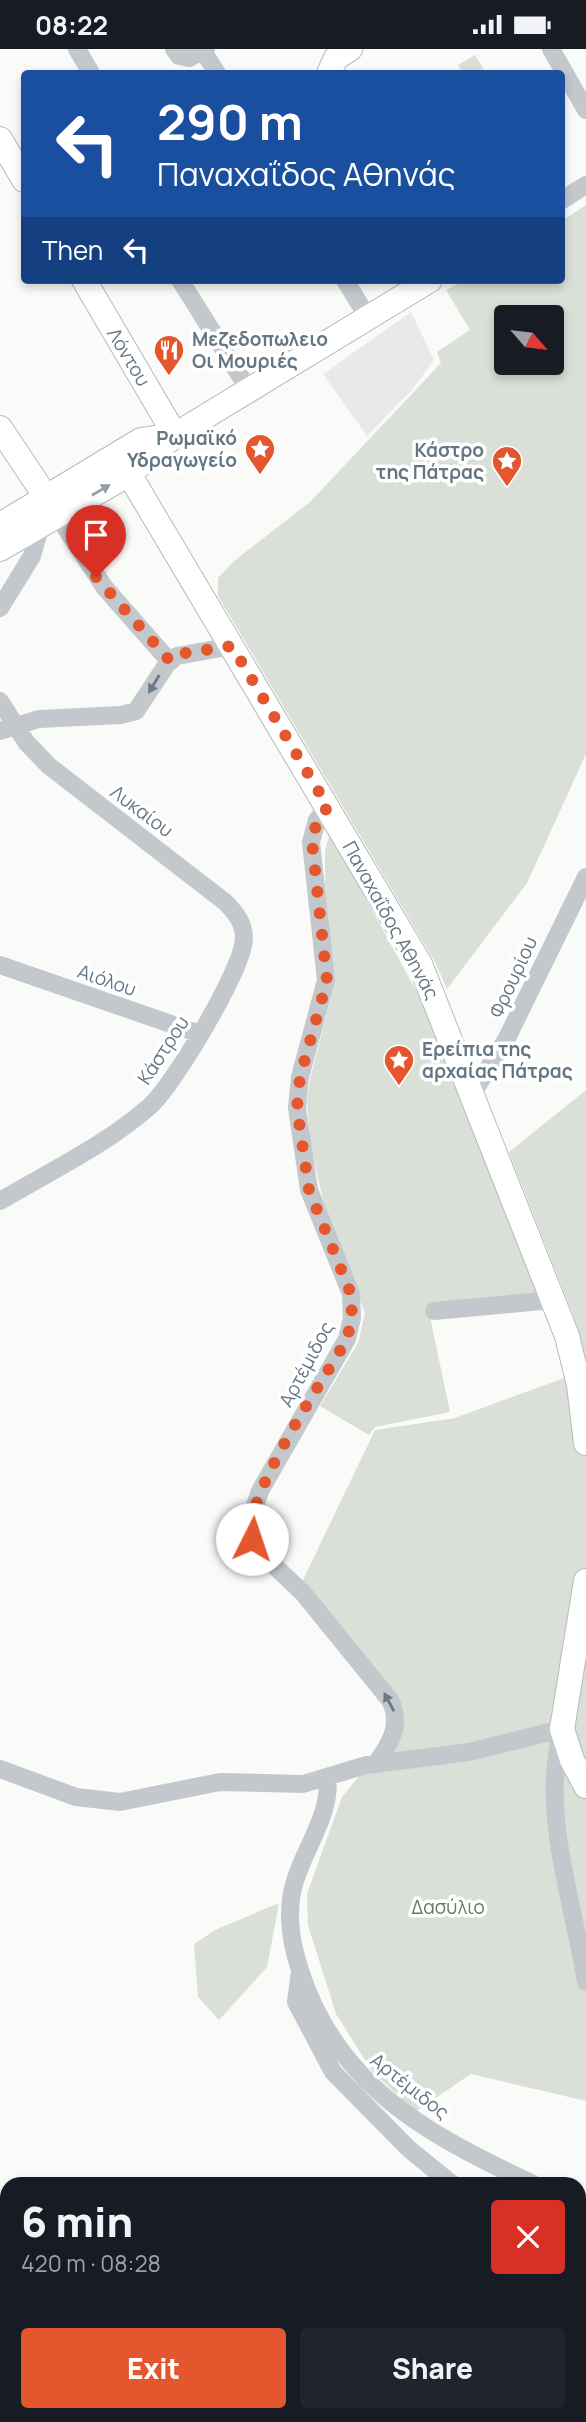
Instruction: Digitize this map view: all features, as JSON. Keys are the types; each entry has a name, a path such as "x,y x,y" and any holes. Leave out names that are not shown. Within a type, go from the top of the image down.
{"street":[{"path":"77,49 89,70"},
{"path":"174,49 179,56 189,58 205,50 215,70"},
{"path":"330,70 336,58 350,49"},
{"path":"551,49 563,70"},
{"path":"565,73 586,110"},
{"path":"0,139 21,175"},
{"path":"565,198 586,185"},
{"name":"Λόντου","path":"86,284 175,435"},
{"path":"183,284 249,390"},
{"path":"347,284 368,317"},
{"path":"0,525 48,512 129,474 175,435 423,284"},
{"path":"0,428 48,512 105,588 170,661"},
{"path":"0,549 141,440 175,435"},
{"name":"Παναχαΐδος Αθηνάς","path":"129,474 420,964 473,1093 552,1300 578,1377 586,1443"},
{"path":"0,608 32,556 48,512"},
{"path":"7,728 39,719 121,715 136,711 170,661 185,653 232,646"},
{"name":"Λυκαίου","path":"0,701 7,728 49,767 210,889 235,912 244,929"},
{"name":"Αρτέμιδος","path":"328,807 317,820 312,842 327,981 300,1077 297,1108 309,1190 349,1287 352,1318 347,1339 260,1491 249,1525 252,1539 264,1556 303,1594 390,1700 395,1714 395,1729 376,1763"},
{"name":"Φρουρίου","path":"473,1093 502,1048 586,877"},
{"name":"Κάστρου","path":"1,1203 150,1106 173,1079 200,1034 242,951 244,929"},
{"name":"Αιόλου","path":"0,965 200,1034"},
{"path":"434,1311 552,1300"},
{"path":"586,1581 556,1768 557,1836 586,1982"},
{"path":"0,1769 76,1797 108,1802 136,1801 220,1782 293,1785 376,1763 469,1752 562,1729"},
{"path":"562,1729 572,1760 586,1786"},
{"name":"Αρτέμιδος","path":"327,1778 327,1804 307,1845 292,1891 291,1930 300,1971 328,2036 368,2083 440,2136 519,2177"},
{"path":"300,1971 296,2003 333,2072 400,2141 444,2177"},
{"path":"390,2422 448,2422"}],"shaded area":[{"path":"411,312 434,360 411,391 367,436 323,374"}],"green space":[{"path":"475,55 484,70 461,70 458,65"},
{"path":"586,205 586,754 527,883 447,989 435,962 218,596 218,578 234,561 310,502 441,363 437,352 470,330 446,290 457,284 565,284 565,219"},
{"path":"330,833 424,1005 538,1294 428,1307 450,1412 375,1427 369,1435 320,1406 358,1343 365,1313 326,1213 311,1147 307,1102 310,1079 334,985 325,886 325,851"},
{"path":"586,1090 586,1360 573,1315 509,1152"},
{"name":"Δασύλιο","path":"586,1370 586,2101 471,2074 415,2112 372,2071 336,2014 308,1925 307,1894 342,1797 401,1725 302,1582 375,1430 455,1418"},
{"path":"279,1903 267,1967 219,2020 198,1997 194,1944 217,1929"}],"place":[{"name":"Μεζεδοπωλειο Οι Μουριές","path":"169,377"},
{"name":"Ρωμαϊκό Υδραγωγείο","path":"260,476"},
{"name":"Κάστρο της Πάτρας","path":"507,488"},
{"name":"Ερείπια της αρχαίας Πάτρας","path":"399,1087"}],"route":[{"path":"96,577 170,661 185,653 232,646 328,807 317,820 312,835 313,872 327,981 300,1077 297,1108 309,1190 349,1287 352,1318 347,1339 260,1491 249,1525 252,1539"}]}
